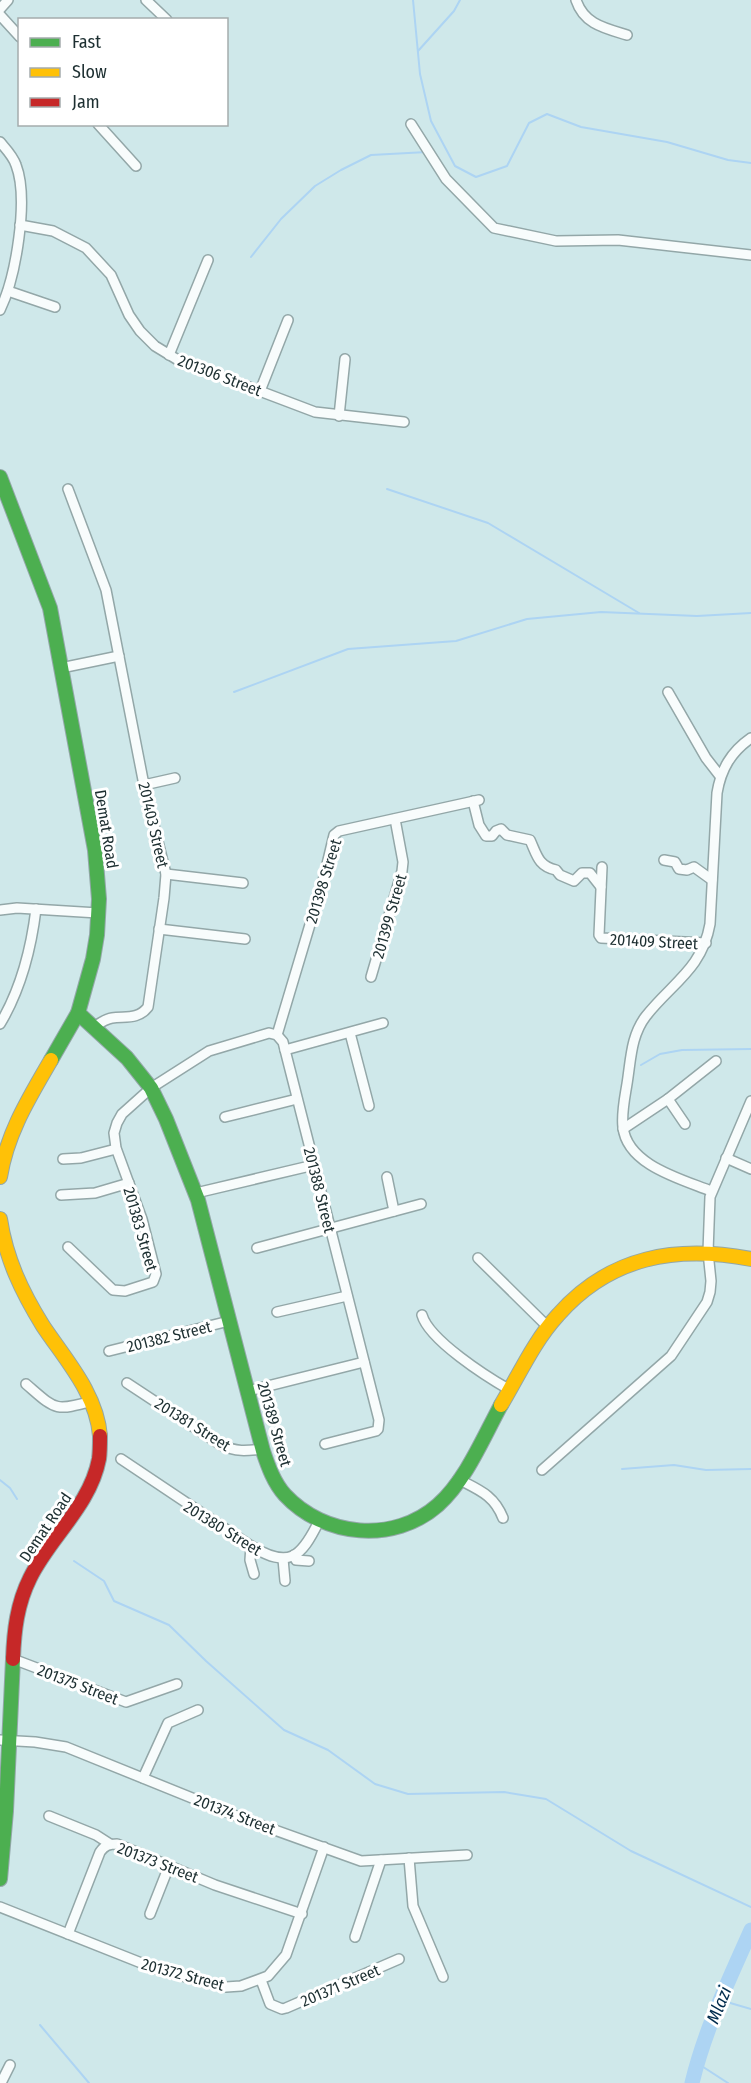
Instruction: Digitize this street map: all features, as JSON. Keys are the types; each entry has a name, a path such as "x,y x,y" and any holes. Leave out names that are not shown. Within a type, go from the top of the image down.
{"street":[{"path":"0,9 8,0"},
{"path":"146,0 165,18"},
{"path":"576,0 581,13 594,24 627,35"},
{"path":"0,15 18,34"},
{"path":"411,124 446,179 494,228 556,241 618,240 751,255"},
{"path":"100,126 136,166"},
{"path":"0,142 14,159 21,191 18,244 8,291 0,310"},
{"name":"201306 Street","path":"20,225 64,235 86,248 111,275 129,315 140,332 169,355 315,412 404,422"},
{"path":"169,355 208,260"},
{"path":"8,291 55,307"},
{"path":"260,391 288,320"},
{"path":"339,416 345,359"},
{"name":"Demat Road","path":"0,477 50,608 95,850 99,899 93,959 78,1013 16,1119 5,1150 0,1177"},
{"name":"201403 Street","path":"68,489 106,590 144,785 166,874 148,1007 140,1015 110,1018 94,1027"},
{"path":"61,668 119,656"},
{"path":"668,692 706,758 720,776"},
{"path":"711,1191 642,1160 629,1147 623,1129 622,1115 631,1051 639,1027 646,1016 695,963 706,943 710,924 717,793 720,776 732,754 751,738"},
{"path":"144,785 176,778"},
{"name":"201398 Street","path":"276,1035 323,881 334,835 339,831 476,801 479,825 486,836 492,836 501,829 507,835 530,840 534,854 548,868 556,870 560,875 573,881 582,873 590,873 601,886"},
{"name":"201399 Street","path":"371,977 402,871 403,862 395,819"},
{"path":"664,860 675,862 679,868 687,870 694,867 712,880"},
{"name":"201409 Street","path":"602,867 599,935 601,938 706,943"},
{"path":"166,874 243,883"},
{"path":"0,1024 12,1002 26,965 36,909"},
{"path":"0,910 36,909 98,913"},
{"path":"159,929 244,939"},
{"name":"201389 Street","path":"78,1013 119,1048 151,1088 166,1119 196,1192 262,1449 270,1472 285,1495 303,1512 319,1521 351,1531 384,1530 413,1522 437,1506 458,1479 549,1328 571,1301 585,1289 617,1270 649,1257 670,1253 729,1253 751,1259"},
{"path":"285,1050 383,1023"},
{"path":"151,1088 209,1051 269,1033 276,1035"},
{"path":"350,1033 369,1106"},
{"name":"201388 Street","path":"276,1035 283,1042 380,1420 378,1429 325,1444"},
{"path":"623,1129 668,1100 716,1060"},
{"name":"201383 Street","path":"68,1247 113,1290 125,1291 153,1282 156,1274 142,1219 116,1149 114,1133 122,1114 151,1088"},
{"path":"225,1117 297,1099"},
{"path":"668,1100 685,1124"},
{"path":"542,1470 607,1414 675,1350 703,1309 710,1292 708,1252 711,1191 751,1101"},
{"path":"63,1159 81,1158 116,1149"},
{"path":"726,1158 751,1169"},
{"path":"196,1192 314,1164"},
{"path":"387,1177 394,1211"},
{"path":"61,1195 95,1193 129,1183"},
{"path":"257,1248 422,1204"},
{"name":"Demat Road","path":"0,1219 7,1254 17,1282 92,1401 100,1433 97,1473 82,1503 28,1582 17,1616 4,1741 0,1879"},
{"path":"478,1258 549,1328"},
{"path":"277,1312 347,1296"},
{"path":"422,1315 427,1326 473,1367 510,1390"},
{"name":"201382 Street","path":"109,1351 229,1321"},
{"path":"248,1391 364,1362"},
{"name":"201381 Street","path":"127,1383 221,1445 242,1452 262,1449"},
{"path":"26,1384 50,1405 57,1408 68,1408 92,1401"},
{"name":"201380 Street","path":"121,1459 265,1554 283,1559 294,1555"},
{"path":"458,1479 490,1497 502,1518"},
{"path":"309,1561 296,1560 294,1555 303,1547 319,1521"},
{"path":"251,1546 250,1560 254,1575"},
{"path":"283,1559 285,1581"},
{"name":"201375 Street","path":"13,1659 126,1702 177,1684"},
{"path":"143,1778 165,1726 171,1720 198,1710"},
{"name":"201374 Street","path":"4,1741 58,1745 253,1822 361,1861 467,1855"},
{"path":"49,1816 96,1835 110,1844"},
{"name":"201373 Street","path":"68,1934 100,1852 104,1846 110,1844 117,1844 227,1889 302,1914"},
{"path":"261,1980 275,1970 286,1955 324,1847"},
{"path":"409,1858 413,1906 443,1977"},
{"path":"355,1937 381,1860"},
{"path":"150,1914 169,1866"},
{"name":"201372 Street","path":"0,1907 159,1970 226,1987 241,1986 261,1980"},
{"name":"201371 Street","path":"261,1980 270,2004 286,2008 399,1959"},
{"path":"1,2083 10,2065"}],"waterway":[{"path":"413,0 420,74 431,121 455,166 476,177 507,166 529,123 547,114 581,127 667,142 728,160 751,163"},
{"path":"418,51 454,11 460,0"},
{"path":"251,257 281,219 315,186 341,170 371,155 427,152"},
{"path":"387,489 488,523 639,613"},
{"path":"234,692 348,649 456,641 527,619 601,612 697,616 751,613"},
{"path":"641,1065 660,1054 682,1050 751,1049"},
{"path":"622,1469 674,1465 706,1470 751,1469"},
{"path":"0,1480 10,1488 17,1499"},
{"path":"74,1561 104,1581 114,1601 169,1625 284,1730 328,1750 375,1784 408,1794 504,1792 546,1799 631,1851 751,1907"},
{"name":"Mlazi","path":"692,2083 711,2024 751,1930"},
{"path":"720,2000 751,2009"},
{"path":"40,2025 89,2083"},
{"path":"697,2063 728,2083"}],"traffic: fast":[{"path":"0,477 50,608 95,850 99,899 93,959 78,1013 51,1060"},
{"path":"78,1013 127,1058 151,1088 166,1119 198,1200 263,1451 269,1468 285,1495 301,1509 319,1520 339,1527 381,1530 401,1526 420,1517 448,1495 473,1458 501,1405"},
{"path":"0,1879 6,1811 13,1659"}],"traffic: slow":[{"path":"0,1177 13,1131 51,1060"},
{"path":"0,1219 6,1248 22,1288 43,1326 86,1391 98,1421 100,1436"},
{"path":"501,1405 549,1325 578,1295 600,1279 622,1268 671,1255 723,1255 751,1259"}],"traffic: jam":[{"path":"13,1659 14,1638 22,1598 38,1563 87,1492 99,1459 100,1436"}]}
